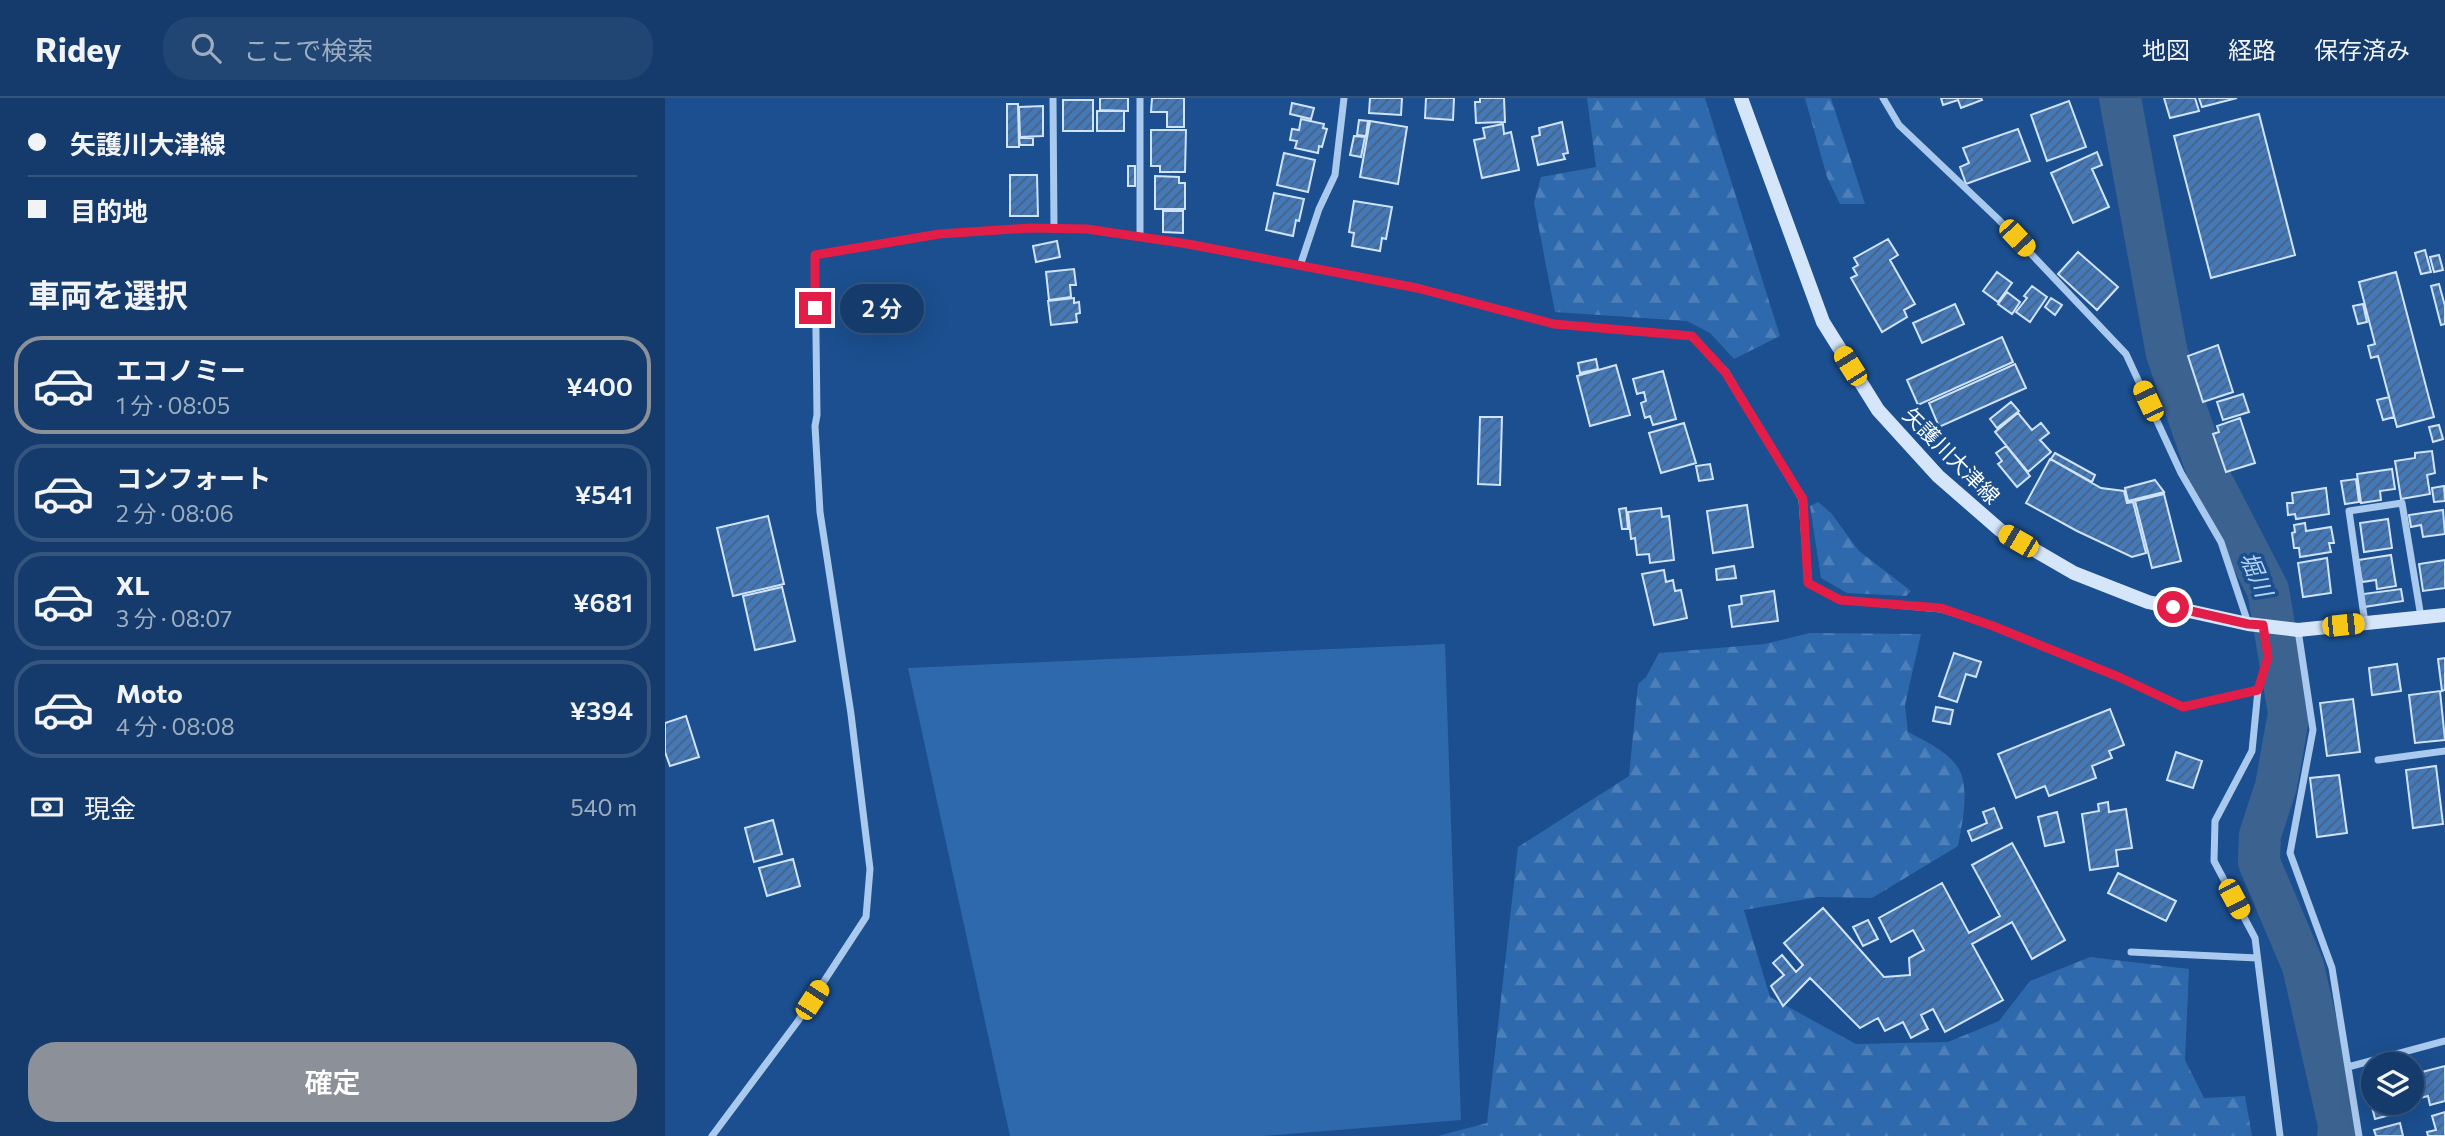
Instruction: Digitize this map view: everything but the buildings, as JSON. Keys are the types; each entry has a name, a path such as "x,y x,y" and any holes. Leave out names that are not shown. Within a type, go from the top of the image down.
{"main road":[{"name":"矢護川大津線","path":"1741,98 1823,322 1878,410 1938,476 2000,530 2074,573 2148,602 2255,625 2298,630 2445,615"}],"street":[{"path":"1053,98 1054,229"},
{"path":"1140,98 1140,237"},
{"path":"1300,266 1319,209 1335,175 1344,98"},
{"path":"1883,98 1899,125 1999,219 2126,354 2181,473 2221,542 2268,657 2258,690 2252,751 2214,821 2214,861 2255,938 2280,1136"},
{"path":"712,1136 798,1021 866,916 870,869 851,714 820,512 815,426 815,255 939,234 1031,228 1087,229 1417,288 1554,324 1692,336 1725,372 1803,499 1808,583 1840,600 1941,608 2119,677 2183,707 2258,690"},
{"path":"2365,623 2349,511 2402,503 2421,617"},
{"path":"2298,630 2313,730 2290,853 2332,968 2359,1136"},
{"path":"2378,760 2445,751"},
{"path":"2131,952 2257,958"},
{"path":"2348,1067 2445,1041"}],"green space":[{"path":"1587,98 1705,98 1780,336 1734,359 1710,333 1687,321 1555,312 1534,203 1541,177 1596,167"},
{"path":"1805,98 1831,98 1865,204 1840,204 1827,177"},
{"path":"1818,502 1831,513 1859,551 1911,591 1906,596 1847,593 1821,578 1810,506"},
{"path":"1810,633 1921,634 1905,705 1908,732 1941,751 1957,766 1964,784 1963,816 1958,846 1872,898 1818,897 1744,910 1770,997 1856,1044 1948,1042 1999,1021 2030,981 2090,957 2189,969 2185,1060 2204,1098 2245,1096 2252,1136 1438,1136 1487,1123 1518,847 1629,776 1638,684 1646,677 1659,653 1765,644"},
{"path":"1445,644 1461,1120 1263,1136 1010,1136 908,668"}],"waterway":[{"name":"堀川","path":"2120,98 2167,354 2209,476 2268,590 2289,713 2276,786 2260,835 2259,862 2303,966 2339,1125 2338,1136"}],"route":[{"path":"815,308 815,255 939,234 1031,228 1087,229 1188,244 1417,288 1554,324 1692,336 1725,372 1803,499 1808,583 1840,600 1941,608 2119,677 2183,707 2258,690 2268,657 2263,625 2173,607"}]}
